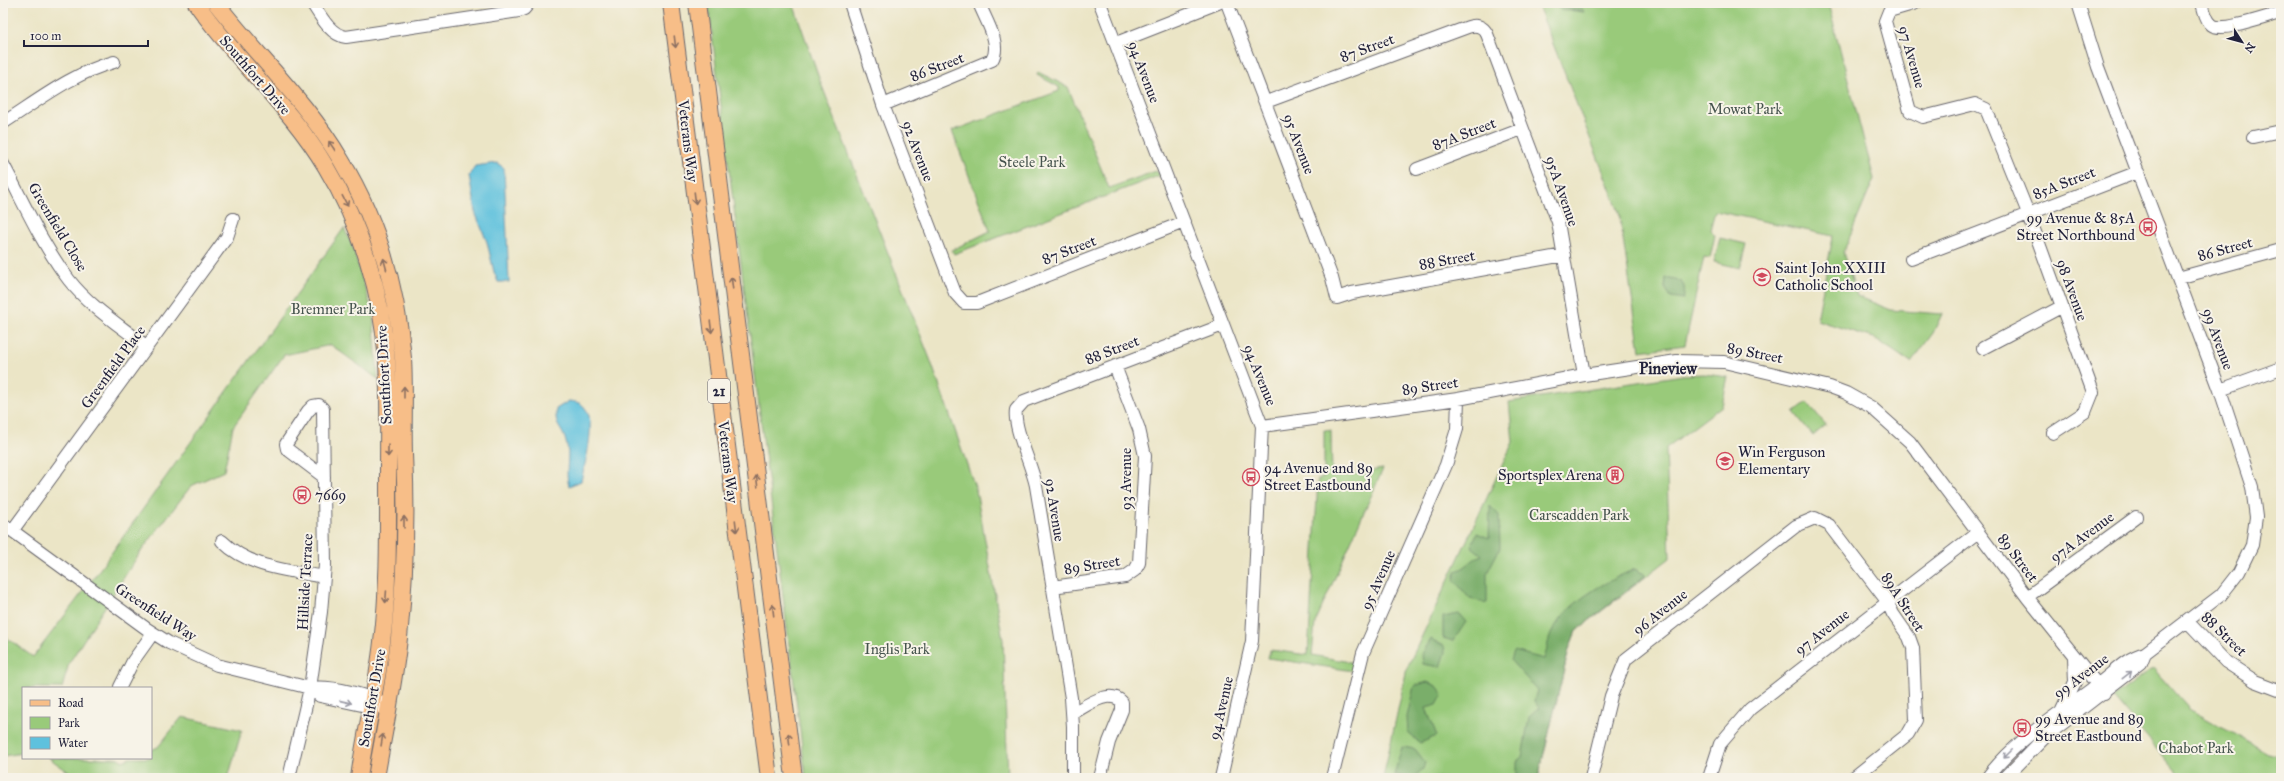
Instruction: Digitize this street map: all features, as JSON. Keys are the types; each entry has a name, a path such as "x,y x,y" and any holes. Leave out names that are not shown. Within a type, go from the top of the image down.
{"main road":[{"name":"Southfort Drive","path":"196,3 210,24 296,121 314,146 351,213 375,287 385,344 388,388 388,558 382,642 359,778"},
{"name":"Southfort Drive","path":"216,3 238,32 313,118 341,160 370,216 391,287 399,323 404,386 404,561 399,639 376,778"},
{"name":"Veterans Way","path":"671,3 769,778"},
{"name":"Veterans Way","path":"697,3 794,778"}],"street":[{"path":"312,3 331,30 341,36 346,37 519,11 524,9 529,3"},
{"name":"92 Avenue","path":"850,3 883,105 955,293 966,305"},
{"name":"86 Street","path":"883,105 986,64 992,60 995,51 993,38 979,3"},
{"name":"94 Avenue","path":"1100,3 1262,426 1252,642 1221,778"},
{"path":"1116,43 1218,3"},
{"name":"95 Avenue","path":"1227,3 1332,278 1337,298"},
{"name":"97 Avenue","path":"1916,3 1889,11 1885,21 1910,111 1923,117 1975,104 1986,109"},
{"name":"99 Avenue","path":"1987,778 2023,740 2060,712 2101,689 2142,663 2145,653 2221,595 2239,572 2252,545 2256,517 2252,487 2220,390 2098,66 2078,3"},
{"path":"2202,3 2207,18 2213,26 2225,28 2281,13"},
{"name":"87 Street","path":"1266,102 1468,27 1480,26"},
{"name":"95A Avenue","path":"1480,26 1487,34 1558,222 1584,375"},
{"path":"3,123 76,76 93,68 114,62"},
{"name":"98 Avenue","path":"1986,109 2028,213 2093,392 2085,412 2054,433"},
{"name":"87A Street","path":"1417,169 1522,129"},
{"path":"2253,137 2281,131"},
{"name":"Greenfield Close","path":"3,164 41,236 69,280 89,301 148,347"},
{"name":"85A Street","path":"1911,259 2138,172"},
{"name":"Greenfield Place","path":"8,527 148,347 227,237 233,219"},
{"name":"87 Street","path":"966,305 982,301 1184,222"},
{"name":"86 Street","path":"2178,278 2281,250"},
{"name":"88 Street","path":"1337,298 1564,255"},
{"path":"1983,348 2061,307"},
{"name":"88 Street","path":"1016,410 1024,402 1223,325"},
{"name":"89 Street","path":"1262,426 1458,399 1584,375 1677,361 1713,361 1786,375 1846,393 1879,412 1903,434 2027,597 2101,689"},
{"name":"93 Avenue","path":"1115,366 1139,429 1145,456 1140,559 1135,570"},
{"path":"2220,390 2281,368"},
{"name":"95 Avenue","path":"1332,778 1363,653 1446,465 1457,429 1458,399"},
{"name":"Hillside Terrace","path":"289,778 310,688 318,645 324,577 324,478 324,409 319,406 313,406 286,444 287,450 324,478"},
{"name":"92 Avenue","path":"1016,410 1016,424 1034,476 1073,713 1073,778"},
{"name":"97A Avenue","path":"2027,597 2136,517"},
{"name":"89A Street","path":"1815,518 1829,525 1887,601 1892,614 1909,637 1913,648 1917,710 1915,724 1904,738 1853,778"},
{"name":"96 Avenue","path":"1591,778 1611,696 1626,659 1796,526 1815,518"},
{"name":"Greenfield Way","path":"8,527 153,633 192,655 217,665 310,688 322,686 372,703 388,706"},
{"name":"97 Avenue","path":"1709,778 1720,744 1750,708 1978,532"},
{"path":"222,541 241,557 254,562 324,577"},
{"name":"89 Street","path":"1052,587 1125,577 1135,570"},
{"name":"88 Street","path":"2187,621 2226,662 2255,682 2281,691"},
{"path":"120,687 134,660 153,633"},
{"path":"2060,712 2075,682 2074,657"},
{"name":"99 Avenue","path":"2005,778 2045,737 2101,689"},
{"path":"1073,713 1107,696 1116,697 1122,702 1122,710 1109,742 1100,778"}],"green space":[{"name":"Inglis Park","path":"708,3 793,3 820,81 930,359 976,490 1003,640 1008,778 806,778"},
{"name":"Mowat Park","path":"1537,3 1828,3 1874,179 1843,253 1857,296 1891,310 1942,314 1933,333 1911,363 1876,339 1817,320 1833,236 1715,211 1710,230 1715,235 1710,258 1704,257 1685,345 1640,351 1619,212"},
{"path":"1556,3 1579,3 1584,12 1559,9"},
{"name":"Steele Park","path":"1038,72 1068,87 1109,188 1156,171 1161,175 954,254 952,250 990,231 952,131 1059,91 1059,87 1037,75"},
{"name":"Bremner Park","path":"344,228 352,245 373,314 378,379 331,345 284,355 233,427 224,471 191,486 139,554 69,663 62,687 22,687 22,753 3,756 3,635 33,657 95,576"},
{"path":"1720,238 1746,244 1740,268 1714,262"},
{"path":"1666,278 1679,280 1682,282 1684,285 1683,299 1671,297 1665,288"},
{"name":"Carscadden Park","path":"1704,374 1728,377 1722,406 1666,448 1670,558 1576,631 1569,649 1538,778 1383,778 1407,668 1513,442 1509,402 1683,375"},
{"path":"1807,402 1826,425 1813,436 1794,412"},
{"path":"1324,430 1331,431 1332,477 1383,469 1315,623 1312,655 1355,663 1353,671 1268,658 1270,650 1308,655 1318,479 1324,477"},
{"path":"1490,506 1499,515 1500,548 1487,573 1487,603 1470,599 1454,580 1456,571 1482,555 1471,546 1477,533 1489,538"},
{"path":"1635,569 1646,575 1576,631 1569,649 1538,778 1517,778 1517,761 1522,757 1529,717 1539,708 1534,701 1537,690 1511,661 1514,651 1544,659 1551,633 1569,609 1601,586"},
{"path":"1459,614 1466,622 1453,641 1443,638 1443,617"},
{"path":"1431,639 1444,646 1445,652 1440,667 1423,664 1422,654"},
{"name":"Chabot Park","path":"2153,668 2189,709 2268,753 2281,757 2281,778 2182,778 2113,697"},
{"path":"1427,682 1437,686 1443,694 1437,705 1426,708 1437,736 1420,743 1408,733 1407,717 1414,686"},
{"path":"182,717 242,730 228,778 77,778 50,759 120,759 123,761 128,759 152,759 152,750 158,747"},
{"path":"1402,747 1415,749 1425,762 1423,769 1413,778 1394,775"}],"water":[{"path":"497,163 504,168 509,282 498,282 494,272 487,242 475,212 469,175 475,166"},
{"path":"569,401 580,403 585,408 590,422 590,432 581,481 569,486 567,475 567,447 558,424 556,409"}],"place":[{"name":"99 Avenue & 85A Street Northbound","path":"2148,227"},
{"name":"Saint John XXIII Catholic School","path":"1762,277"},
{"name":"Win Ferguson Elementary","path":"1725,461"},
{"name":"Sportsplex Arena","path":"1615,475"},
{"name":"94 Avenue and 89 Street Eastbound","path":"1251,477"},
{"name":"7669","path":"302,495"},
{"name":"99 Avenue and 89 Street Eastbound","path":"2022,728"}],"district":[{"name":"Pineview","path":"1668,368"}]}
